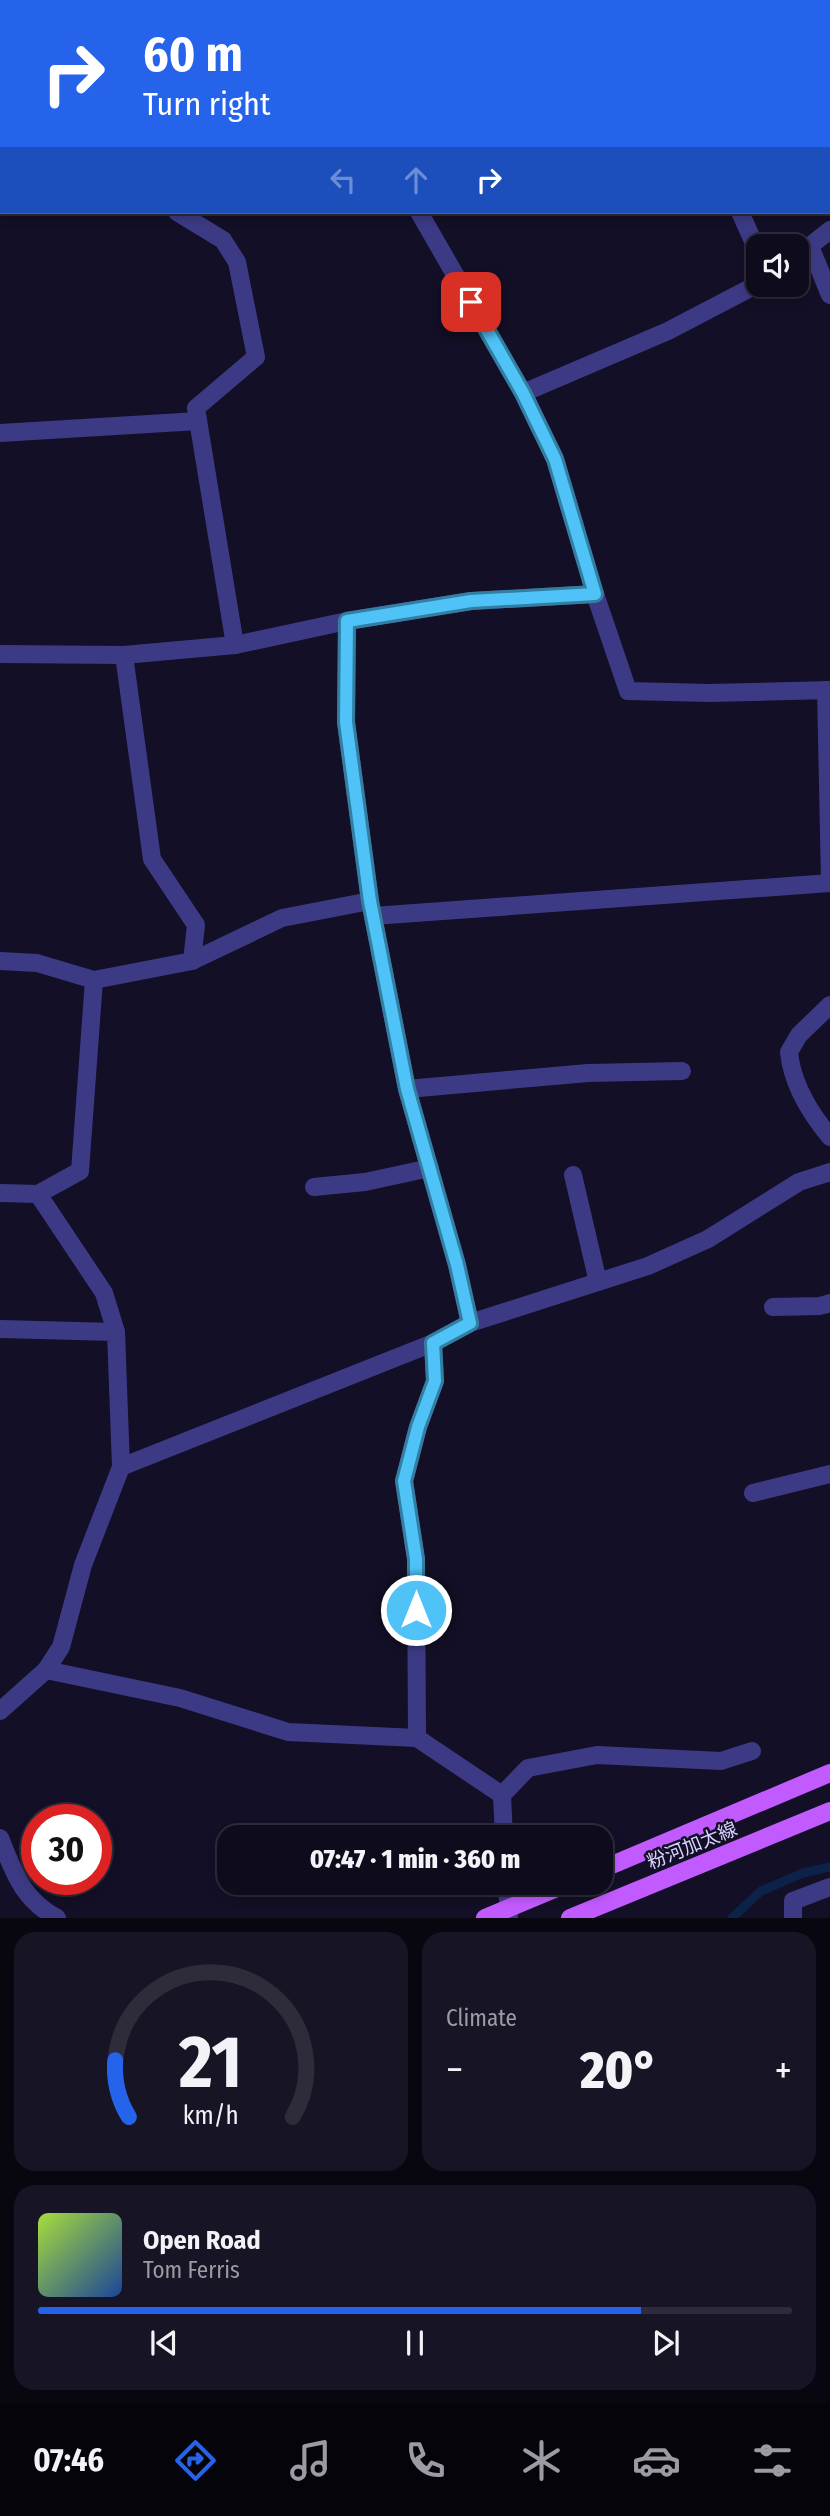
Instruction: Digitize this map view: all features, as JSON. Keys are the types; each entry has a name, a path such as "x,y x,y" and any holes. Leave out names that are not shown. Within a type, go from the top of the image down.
{"main road":[{"name":"粉河加太線","path":"613,1865 830,1773"},
{"name":"粉河加太線","path":"570,1917 830,1811"},
{"path":"485,1917 509,1913 545,1895"}],"street":[{"path":"180,214 223,240 237,262 256,357 196,408 236,645"},
{"path":"0,961 37,963 94,980 192,961 282,918 371,909 830,882 828,690 709,693 628,691 595,594 555,459 523,393 420,214"},
{"path":"741,214 750,234"},
{"path":"809,246 830,230"},
{"path":"809,261 830,295"},
{"path":"523,393 668,331 746,290"},
{"path":"0,433 198,421"},
{"path":"0,654 124,654 236,645 347,621 471,601 595,594"},
{"path":"347,621 346,722 371,909 407,1089 457,1265 470,1323"},
{"path":"124,654 152,859 196,925 192,961"},
{"path":"0,1193 38,1194 80,1171 94,980"},
{"path":"830,1005 799,1035 789,1052 791,1072 818,1123 830,1137"},
{"path":"407,1089 588,1073 682,1071"},
{"path":"314,1188 365,1182 430,1168"},
{"path":"121,1467 433,1343 470,1323 648,1266 708,1239 799,1182 830,1172"},
{"path":"573,1175 598,1282"},
{"path":"0,1712 46,1670 61,1647 83,1565 121,1467 116,1332 104,1293 38,1194"},
{"path":"774,1307 820,1306 830,1303"},
{"path":"0,1329 116,1332"},
{"path":"417,1738 416,1559 404,1481 418,1427 435,1381 433,1343"},
{"path":"753,1493 830,1474"},
{"path":"46,1670 180,1698 288,1732 417,1738 502,1795"},
{"path":"503,1825 502,1795 528,1768 597,1755 720,1761 752,1751"},
{"path":"0,1838 19,1884 44,1910 57,1917"},
{"path":"793,1917 793,1901 830,1887"},
{"path":"508,1895 509,1913"}],"waterway":[{"path":"732,1918 761,1891 803,1873 830,1867"}],"route":[{"path":"416,1610 416,1559 404,1481 418,1427 435,1381 433,1343 470,1323 457,1265 407,1089 370,901 346,722 347,621 471,601 595,594 555,459 523,393 471,302"}]}
